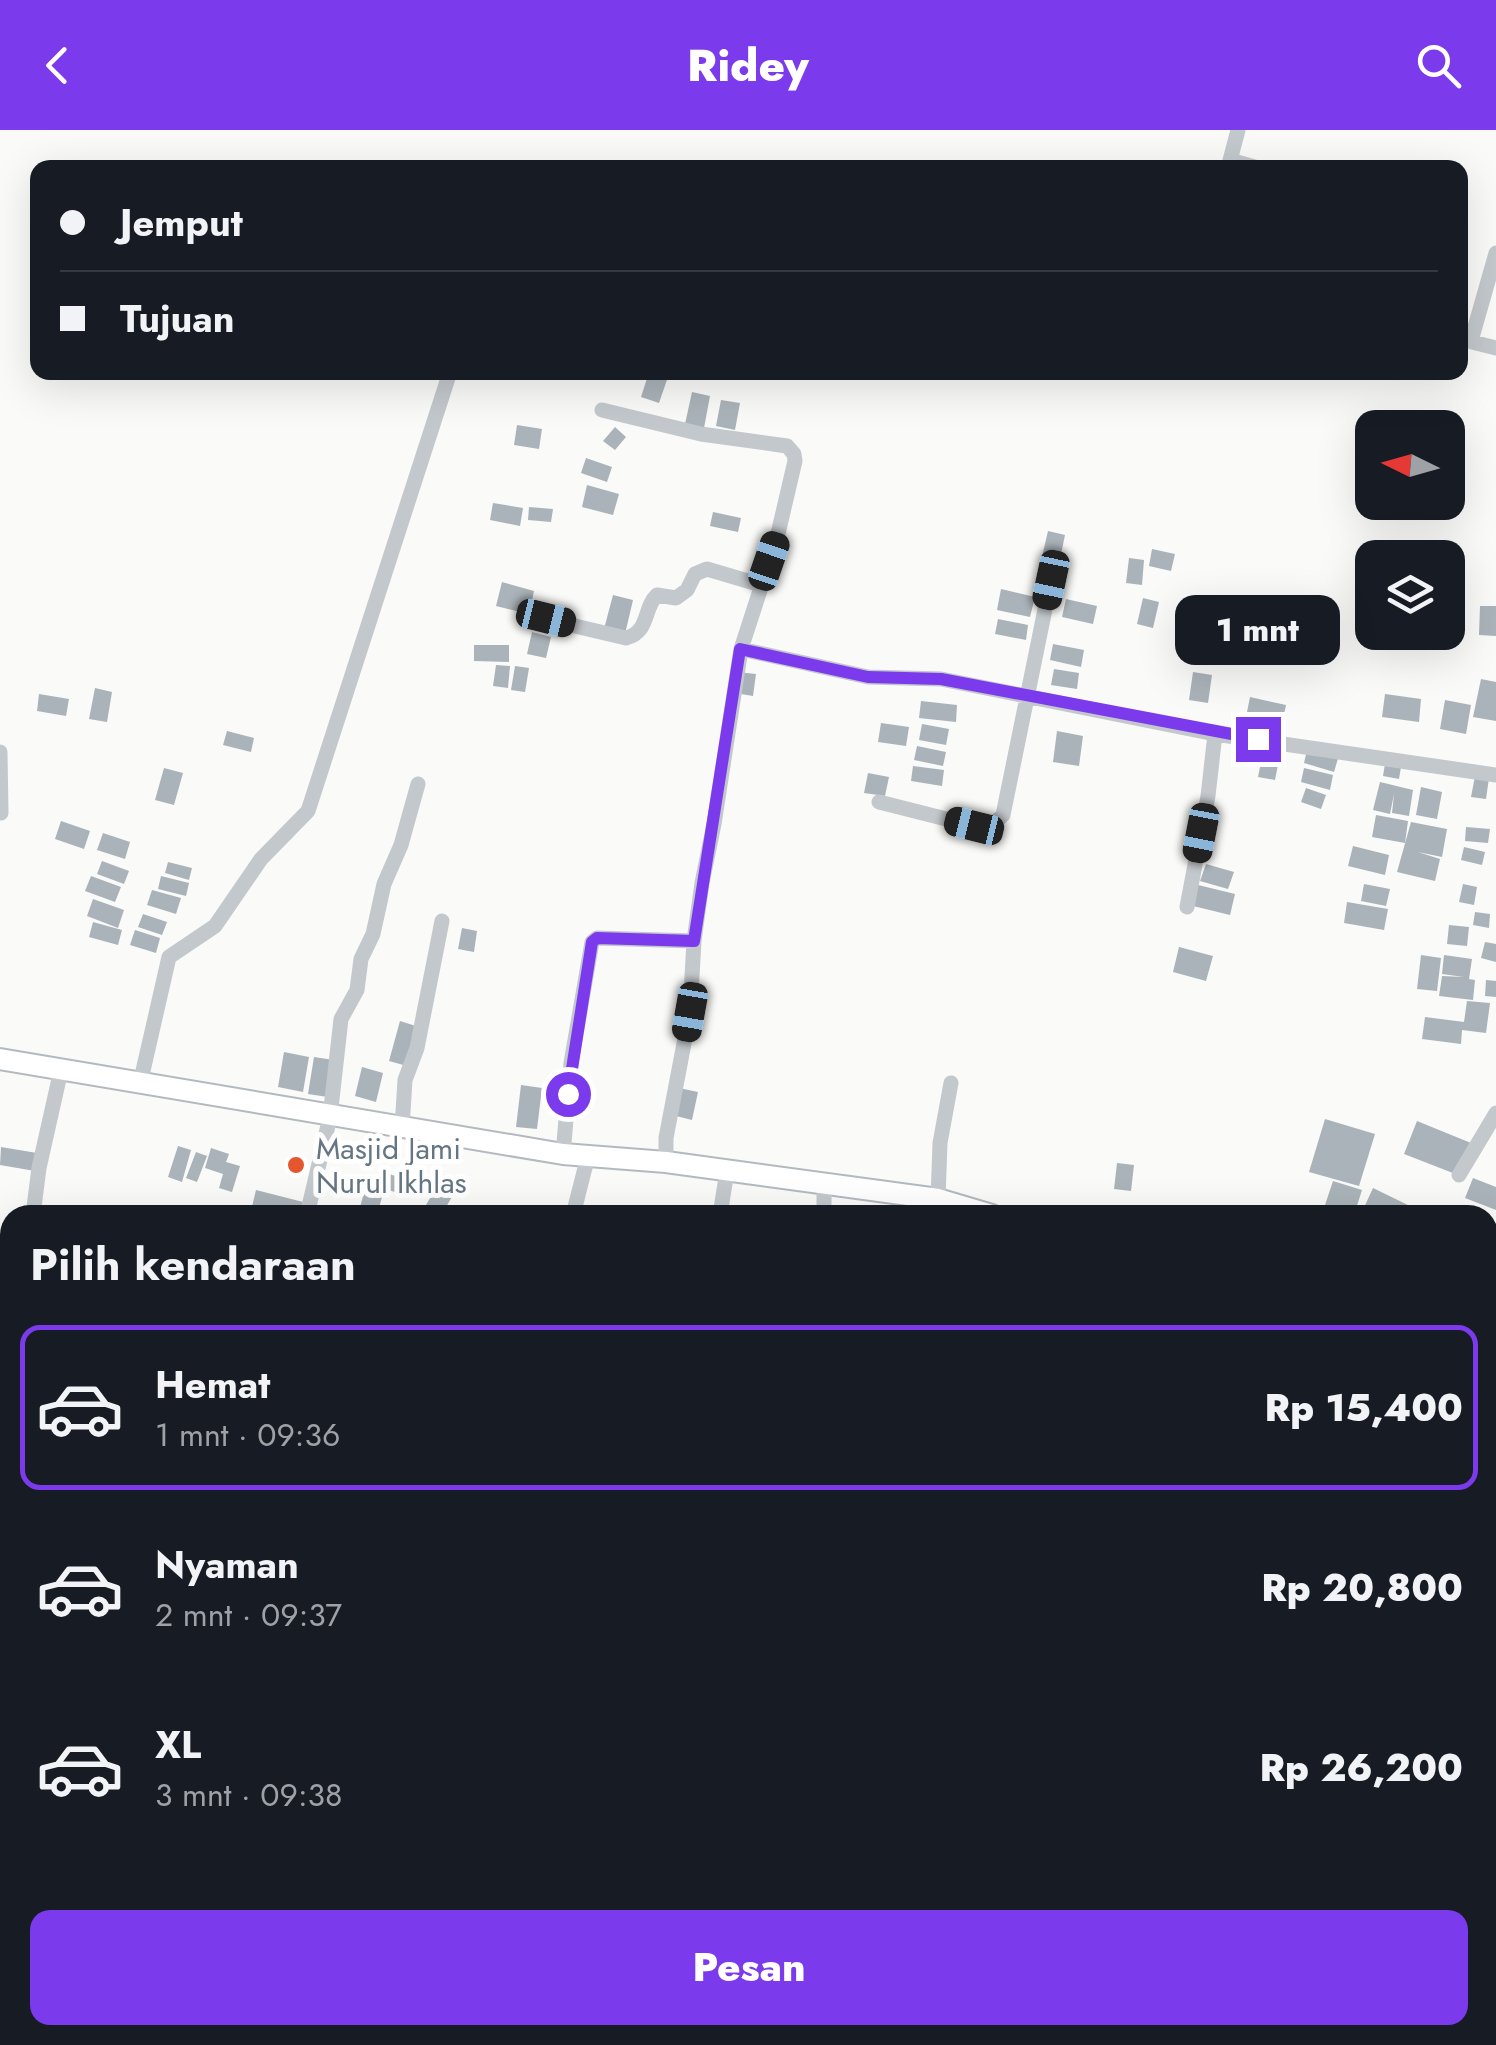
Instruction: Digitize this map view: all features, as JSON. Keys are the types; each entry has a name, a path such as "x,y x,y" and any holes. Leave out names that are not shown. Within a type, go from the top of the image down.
{"street":[{"path":"1230,160 1238,130"},
{"path":"1468,331 1496,252"},
{"path":"1468,341 1496,348"},
{"path":"140,1084 169,957 215,926 261,859 308,811 447,380"},
{"path":"602,410 701,434 787,446 793,469 777,538 740,649 694,941 690,1012 666,1138 666,1162"},
{"path":"546,618 634,636 648,616 650,601 657,595 676,598 687,590 695,574 707,569 760,584"},
{"path":"879,802 974,826 992,825 1003,814 1051,580"},
{"path":"740,649 868,677 941,679 1214,734 1496,775"},
{"path":"1187,907 1208,796 1214,734"},
{"path":"0,752 1,814"},
{"path":"308,1205 330,1116 342,1019 358,990 361,960 373,934 384,884 401,845 418,784"},
{"path":"402,1128 405,1080 417,1048 442,921"},
{"path":"563,1154 570,1063 592,942 597,938 694,941"},
{"path":"0,1058 563,1154 666,1162 824,1182 938,1198 960,1205"},
{"path":"35,1205 39,1168 61,1070"},
{"path":"938,1198 940,1143 950,1083"},
{"path":"1459,1175 1496,1112"},
{"path":"576,1205 588,1156"},
{"path":"722,1205 727,1170"},
{"path":"824,1182 824,1205"}],"building":[{"path":"646,380 667,380 659,403 641,397"},
{"path":"692,392 710,396 704,428 685,424"},
{"path":"721,400 740,403 735,430 716,426"},
{"path":"517,425 542,429 539,449 514,445"},
{"path":"615,427 626,437 615,450 603,441"},
{"path":"586,458 612,467 607,482 581,473"},
{"path":"587,485 619,494 613,515 582,507"},
{"path":"493,503 523,508 520,526 490,520"},
{"path":"529,507 553,509 551,522 528,520"},
{"path":"713,512 741,518 738,532 710,526"},
{"path":"1048,531 1065,535 1059,564 1041,561"},
{"path":"1152,549 1175,554 1171,571 1149,566"},
{"path":"1129,558 1144,560 1142,585 1126,583"},
{"path":"502,582 534,591 529,614 496,606"},
{"path":"1001,589 1035,597 1030,617 997,610"},
{"path":"613,595 633,600 625,634 604,629"},
{"path":"1143,598 1159,602 1153,628 1137,624"},
{"path":"1066,599 1097,606 1093,624 1062,617"},
{"path":"1480,606 1496,606 1496,636 1479,635"},
{"path":"998,619 1028,625 1026,640 995,634"},
{"path":"532,632 551,637 546,658 527,654"},
{"path":"1053,644 1084,650 1081,667 1050,660"},
{"path":"474,645 509,645 509,662 474,661"},
{"path":"496,665 510,666 508,688 493,686"},
{"path":"515,666 529,668 525,692 511,690"},
{"path":"1054,669 1079,673 1077,689 1051,685"},
{"path":"738,672 756,674 753,696 735,693"},
{"path":"1193,672 1212,675 1208,703 1189,700"},
{"path":"1481,679 1496,682 1496,721 1473,717"},
{"path":"95,688 112,692 107,722 89,719"},
{"path":"39,694 69,699 66,716 37,711"},
{"path":"1385,694 1421,699 1419,722 1382,717"},
{"path":"1250,697 1286,705 1282,724 1246,717"},
{"path":"1445,700 1471,705 1466,734 1440,729"},
{"path":"921,701 957,705 956,722 919,718"},
{"path":"881,723 909,727 906,746 878,742"},
{"path":"922,724 949,729 946,745 919,740"},
{"path":"227,731 254,738 251,752 223,745"},
{"path":"1057,731 1083,736 1079,766 1053,762"},
{"path":"917,746 946,752 943,766 914,760"},
{"path":"1308,746 1339,755 1334,772 1304,763"},
{"path":"1264,747 1281,750 1275,780 1258,777"},
{"path":"1386,758 1402,761 1399,779 1383,776"},
{"path":"913,766 944,770 942,786 911,781"},
{"path":"164,768 183,773 174,805 155,800"},
{"path":"1304,768 1333,775 1330,790 1301,782"},
{"path":"868,773 889,777 885,796 864,793"},
{"path":"1475,776 1489,778 1486,799 1471,797"},
{"path":"1380,782 1413,790 1409,816 1392,813 1394,794 1390,814 1373,810"},
{"path":"1421,787 1442,792 1437,819 1416,815"},
{"path":"1306,788 1326,795 1321,809 1301,802"},
{"path":"1376,815 1408,821 1405,843 1372,837"},
{"path":"61,821 90,831 84,849 55,839"},
{"path":"1411,822 1447,829 1442,857 1418,852 1440,859 1435,881 1397,872"},
{"path":"1466,827 1490,829 1488,843 1465,841"},
{"path":"103,833 130,842 125,859 97,850"},
{"path":"1353,846 1389,855 1385,875 1348,866"},
{"path":"1464,847 1485,852 1482,865 1461,860"},
{"path":"102,861 129,871 124,884 97,874"},
{"path":"168,862 192,868 189,880 165,873"},
{"path":"1206,864 1234,872 1228,889 1200,881"},
{"path":"91,876 121,887 115,902 85,891"},
{"path":"161,876 189,883 186,896 158,889"},
{"path":"1194,884 1235,894 1230,915 1189,905"},
{"path":"1364,884 1390,889 1386,906 1361,901"},
{"path":"1463,884 1477,887 1474,905 1459,902"},
{"path":"152,890 181,898 176,914 147,905"},
{"path":"93,899 124,910 118,928 87,916"},
{"path":"1347,902 1388,909 1384,930 1344,923"},
{"path":"1475,912 1490,914 1489,928 1473,925"},
{"path":"143,914 167,922 162,935 138,927"},
{"path":"93,922 122,930 118,945 89,937"},
{"path":"1449,925 1469,927 1467,946 1447,944"},
{"path":"462,928 477,931 474,952 458,949"},
{"path":"135,930 160,938 156,953 130,945"},
{"path":"1485,942 1496,944 1496,962 1481,958"},
{"path":"1179,947 1213,956 1206,981 1173,972"},
{"path":"1421,955 1441,958 1437,991 1417,989"},
{"path":"1444,955 1472,959 1469,979 1475,980 1473,1000 1439,996 1442,976 1464,977 1442,974"},
{"path":"1486,980 1496,981 1496,997 1485,996"},
{"path":"1467,1001 1490,1003 1486,1033 1462,1030 1461,1044 1422,1039 1425,1017 1464,1022"},
{"path":"400,1021 419,1027 407,1066 389,1061"},
{"path":"284,1052 309,1057 303,1092 278,1087"},
{"path":"314,1057 334,1060 328,1097 308,1094"},
{"path":"362,1067 383,1073 376,1102 355,1096"},
{"path":"521,1085 542,1088 537,1129 516,1127"},
{"path":"679,1088 698,1092 692,1120 672,1115"},
{"path":"1325,1119 1375,1134 1359,1186 1309,1172"},
{"path":"1417,1121 1471,1143 1458,1175 1404,1154"},
{"path":"178,1146 191,1150 182,1182 168,1177"},
{"path":"1,1147 37,1153 35,1171 0,1165"},
{"path":"211,1148 229,1154 226,1162 240,1166 232,1192 219,1188 223,1174 205,1168"},
{"path":"196,1152 207,1156 197,1182 186,1178"},
{"path":"1117,1163 1134,1165 1131,1191 1114,1189"},
{"path":"387,1173 403,1179 398,1193 382,1188"},
{"path":"444,1174 460,1183 447,1205 426,1205"},
{"path":"1473,1178 1496,1187 1496,1205 1465,1198"},
{"path":"1333,1181 1362,1190 1357,1205 1325,1205"},
{"path":"366,1185 384,1190 380,1205 361,1205"},
{"path":"1373,1188 1408,1205 1365,1205"},
{"path":"256,1190 307,1203 306,1205 252,1205"}],"place":[{"name":"Masjid Jami Nurul Ikhlas","path":"296,1165"}],"route":[{"path":"568,1094 592,942 597,938 694,941 740,649 868,677 941,679 1214,734 1258,739"}]}
